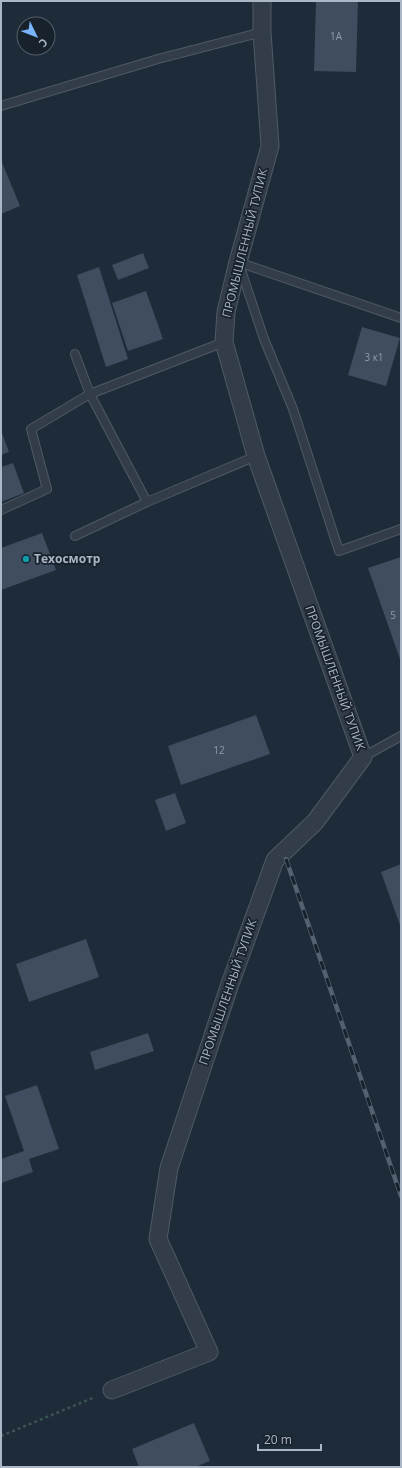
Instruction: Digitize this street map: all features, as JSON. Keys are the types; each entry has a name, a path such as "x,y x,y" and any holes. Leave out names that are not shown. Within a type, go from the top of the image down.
{"street":[{"name":"ПРОМЫШЛЕННЫЙ ТУПИК","path":"112,1390 209,1352 158,1239 169,1168 230,984 275,860 315,822 363,757 256,456 224,342 226,312 238,262 270,146 262,32 262,1"}],"lane":[{"path":"1,106 158,59 262,32"},
{"path":"238,262 401,318"},
{"path":"238,262 264,339 293,408 340,551 401,529"},
{"path":"1,510 47,489 31,429 90,394 224,342"},
{"path":"75,354 90,394 147,502"},
{"path":"75,536 147,502 256,456"},
{"path":"363,757 401,736"}],"path":[{"path":"1,1436 112,1390"}],"building":[{"path":"316,1 358,1 356,72 314,71"},
{"path":"1,160 20,206 1,214"},
{"path":"143,253 149,268 118,280 112,265"},
{"path":"99,267 128,359 106,367 77,275"},
{"path":"146,291 163,339 128,351 112,303"},
{"path":"362,327 400,338 386,386 348,375"},
{"path":"1,430 9,452 1,455"},
{"path":"13,463 24,493 1,502 1,467"},
{"name":"Техосмотр","path":"42,533 56,570 1,590 1,548"},
{"path":"401,557 401,662 368,568"},
{"path":"256,715 270,754 181,785 168,746"},
{"path":"175,793 186,823 166,831 155,800"},
{"path":"401,864 401,928 381,872"},
{"path":"86,939 99,977 29,1002 16,964"},
{"path":"148,1033 154,1051 95,1070 90,1052"},
{"path":"37,1085 59,1149 29,1159 33,1172 1,1183 1,1159 24,1151 5,1096"},
{"path":"194,1423 210,1461 195,1467 139,1467 132,1449"}],"railway":[{"path":"286,859 401,1196"}],"place":[{"name":"Техосмотр","path":"26,559"}]}
